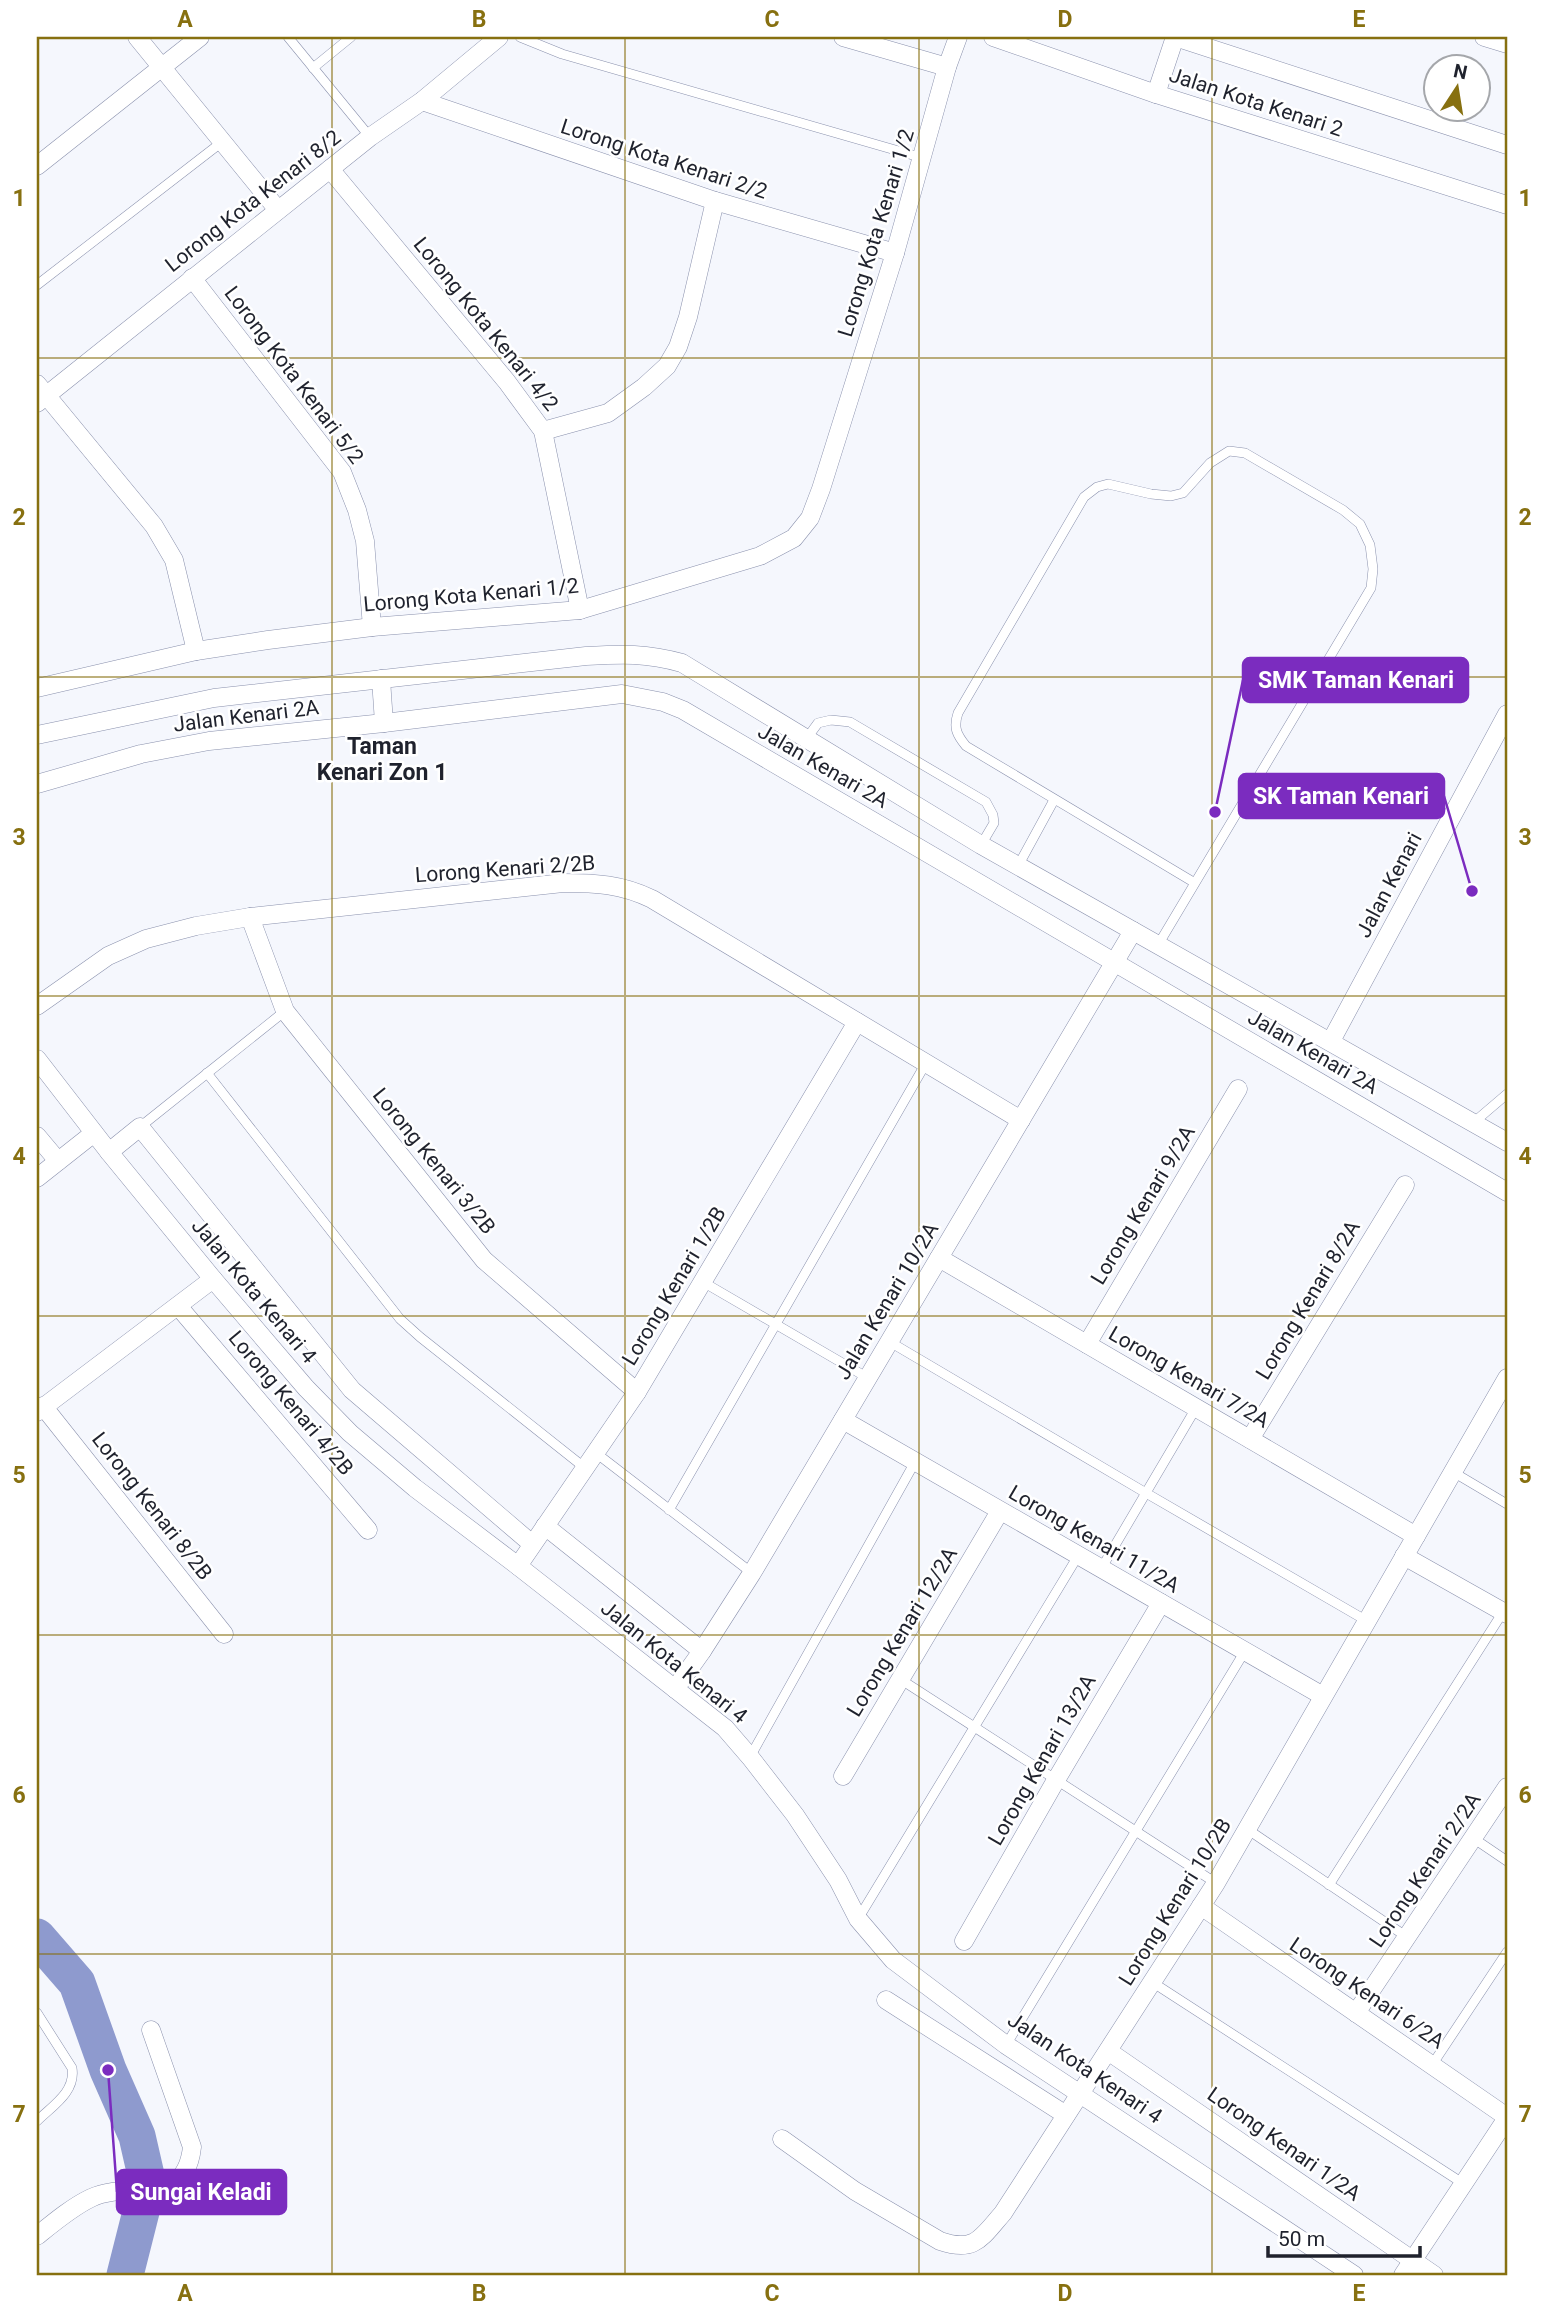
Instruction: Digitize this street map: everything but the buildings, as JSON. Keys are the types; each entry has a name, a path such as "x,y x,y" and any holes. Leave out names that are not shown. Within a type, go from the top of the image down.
{"street":[{"path":"137,37 278,210"},
{"path":"37,166 200,37"},
{"name":"Lorong Kota Kenari 8/2","path":"40,394 370,137 422,102 499,37"},
{"path":"843,37 947,67"},
{"name":"Lorong Kota Kenari 1/2","path":"37,688 196,651 372,627 580,610 760,556 794,538 810,518 821,489 895,253 947,67 958,37"},
{"name":"Jalan Kota Kenari 2","path":"993,37 1156,94 1507,205"},
{"path":"1156,94 1175,37 1507,145"},
{"path":"1484,37 1507,44"},
{"name":"Lorong Kota Kenari 2/2","path":"422,102 715,201 895,253"},
{"name":"Lorong Kota Kenari 4/2","path":"330,169 507,382 543,430 580,610"},
{"path":"543,430 608,412 644,387 667,366 678,347 688,317 715,201"},
{"name":"Lorong Kota Kenari 5/2","path":"192,278 342,472 357,510 365,541 372,627"},
{"path":"40,394 154,526 174,560 196,651"},
{"name":"Jalan Kenari 2A","path":"37,735 214,698 586,656 653,655 682,663 981,845 1507,1142"},
{"path":"381,679 384,723"},
{"name":"Jalan Kenari 2A","path":"37,784 141,754 209,741 622,694 663,702 683,710 1507,1192"},
{"name":"Jalan Kenari","path":"1331,1041 1507,714"},
{"name":"Lorong Kenari 2/2B","path":"37,1006 108,956 146,939 196,926 250,917 563,883 602,883 634,891 652,899 1020,1120"},
{"name":"Lorong Kenari 3/2B","path":"250,917 285,1011 484,1260 637,1392"},
{"name":"Jalan Kenari 10/2A","path":"675,1689 752,1573 1133,931"},
{"name":"Lorong Kenari 1/2B","path":"518,1566 637,1392 858,1022"},
{"name":"Jalan Kota Kenari 4","path":"37,1059 213,1279 306,1388 350,1433 415,1488 725,1728 795,1815 838,1880 858,1919 893,1959 1006,2045 1354,2275"},
{"name":"Lorong Kenari 9/2A","path":"1087,1344 1238,1089"},
{"path":"109,1152 140,1127 352,1390 533,1544"},
{"path":"37,1178 94,1133"},
{"path":"37,1136 58,1161"},
{"name":"Lorong Kenari 8/2A","path":"1250,1439 1405,1185"},
{"name":"Lorong Kenari 7/2A","path":"939,1258 1416,1536"},
{"path":"40,1409 213,1279"},
{"name":"Lorong Kenari 4/2B","path":"178,1306 368,1531"},
{"name":"Lorong Kenari 10/2B","path":"782,2138 855,2191 940,2241 955,2246 968,2246 984,2235 1003,2213 1216,1883 1452,1472 1505,1388"},
{"name":"Lorong Kenari 8/2B","path":"40,1409 224,1634"},
{"name":"Lorong Kenari 11/2A","path":"843,1420 1324,1696"},
{"name":"Lorong Kenari 12/2A","path":"843,1776 1000,1511"},
{"path":"545,1527 702,1651"},
{"path":"1404,1556 1505,1613"},
{"name":"Lorong Kenari 13/2A","path":"964,1941 1161,1603"},
{"name":"Lorong Kenari 2/2A","path":"1356,2013 1507,1787"},
{"name":"Lorong Kenari 6/2A","path":"1201,1906 1507,2118"},
{"path":"886,2000 1066,2115"},
{"path":"37,2236 93,2197 126,2190 163,2188 180,2179 190,2166 192,2147 151,2030"},
{"name":"Lorong Kenari 1/2A","path":"1108,2051 1408,2268 1434,2275"},
{"path":"1408,2268 1507,2118"}],"lane":[{"path":"288,37 370,137"},
{"path":"313,68 352,37"},
{"path":"520,37 562,54 923,158"},
{"path":"37,285 222,142"},
{"path":"1158,945 1195,883 1371,588 1373,569 1370,545 1360,524 1332,503 1245,453 1230,451 1210,463 1183,493 1171,496 1151,494 1108,484 1097,487 1084,497 958,713 955,723 957,734 966,746 1195,883"},
{"path":"807,738 818,723 831,720 850,722 986,802 993,815 994,824 981,845"},
{"path":"1018,866 1054,800"},
{"path":"140,1127 285,1011"},
{"path":"668,1510 926,1063"},
{"path":"207,1073 400,1318 421,1337 590,1460 668,1510 752,1573"},
{"path":"1473,1123 1507,1094"},
{"path":"702,1282 868,1378"},
{"path":"890,1342 1367,1621"},
{"path":"1101,1569 1196,1408"},
{"path":"750,1757 915,1462"},
{"path":"1452,1472 1507,1504"},
{"path":"858,1919 1078,1556"},
{"path":"1329,1885 1505,1613"},
{"path":"1006,2045 1245,1651"},
{"path":"900,1679 1216,1883"},
{"path":"1247,1829 1407,1937"},
{"path":"1473,1838 1507,1861"},
{"path":"1432,2065 1507,1952"},
{"path":"1152,1982 1464,2184"},
{"path":"37,2013 72,2068 74,2077 69,2090 37,2121"}],"waterway":[{"path":"37,1937 77,1983 108,2070 137,2136 148,2184 125,2275"}],"place":[{"name":"SMK Taman Kenari","path":"1215,812"},
{"name":"SK Taman Kenari","path":"1472,891"},
{"name":"Sungai Keladi","path":"108,2070"}],"district":[{"name":"Taman Kenari Zon 1","path":"382,759"}]}
